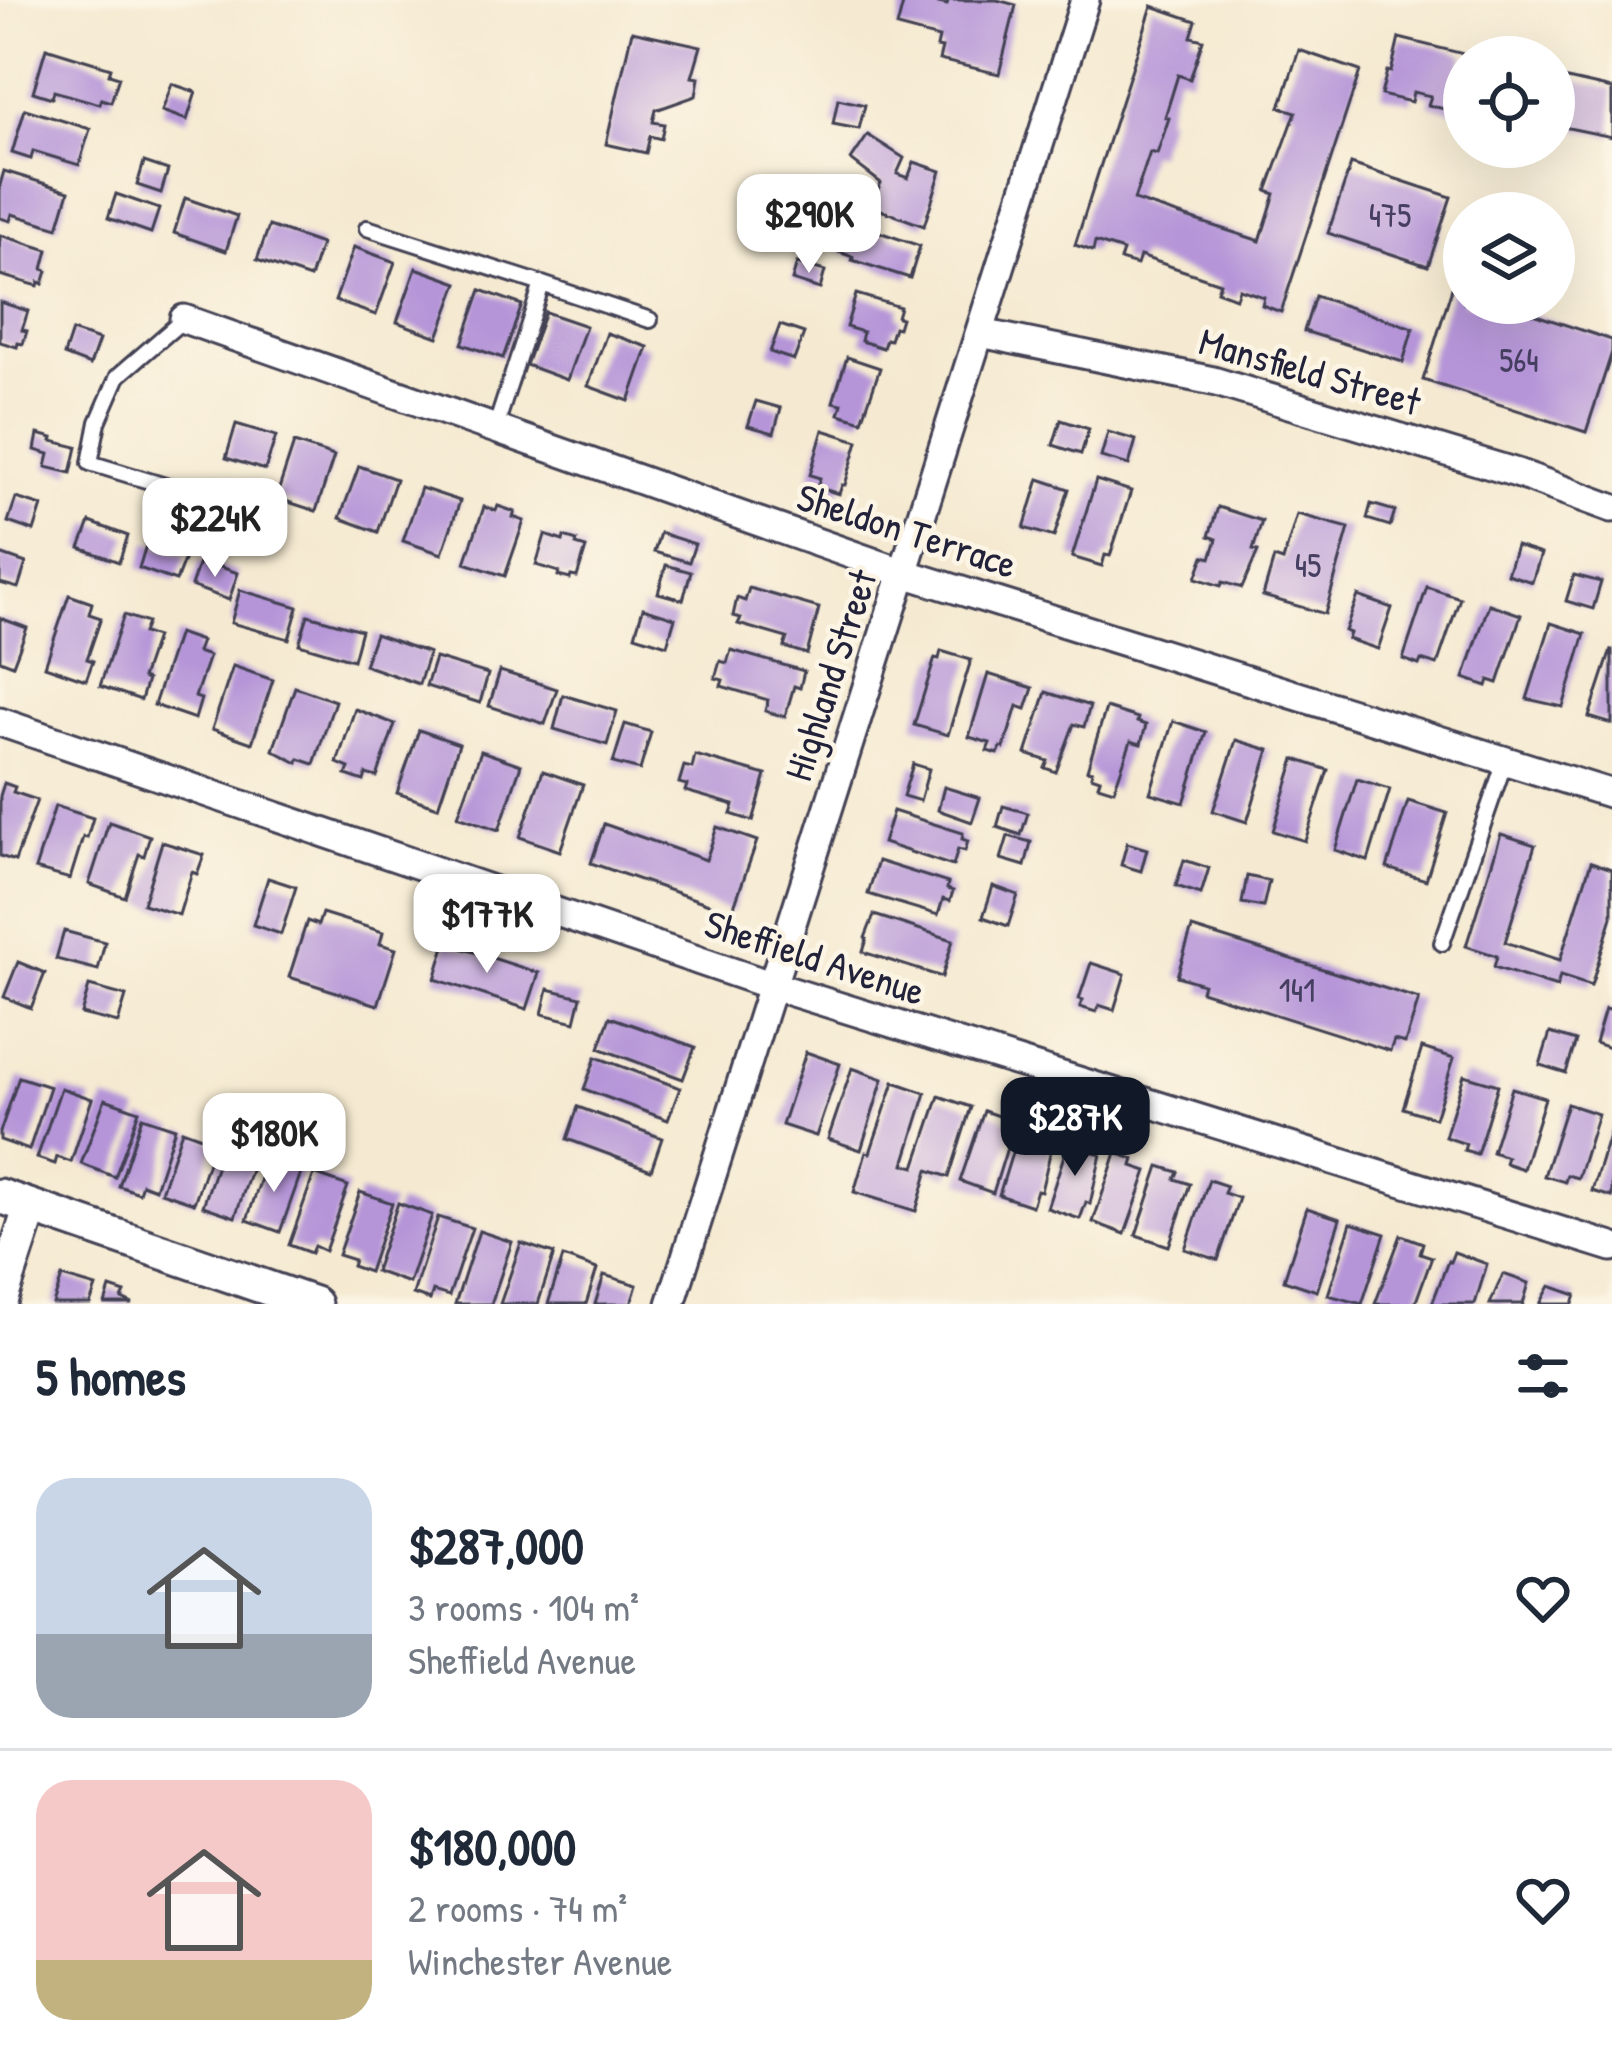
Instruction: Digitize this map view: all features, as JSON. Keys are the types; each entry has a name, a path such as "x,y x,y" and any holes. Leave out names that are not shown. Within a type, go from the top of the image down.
{"street":[{"name":"Highland Street","path":"671,1304 1085,0"},
{"name":"Sheldon Terrace","path":"184,319 904,573 1612,794"},
{"name":"Mansfield Street","path":"980,334 1213,381 1517,473 1612,508"},
{"name":"Sheffield Avenue","path":"0,722 773,986 1612,1247"},
{"path":"0,1301 15,1202 314,1304"}],"lane":[{"path":"367,227 650,320"},
{"path":"495,429 542,284"},
{"path":"182,490 90,463 98,422 118,376 184,319"},
{"path":"1442,943 1505,761"}],"building":[{"path":"904,0 947,5 948,0 997,0 1016,5 999,74 939,60 939,38 897,27"},
{"path":"1152,6 1196,21 1191,37 1203,40 1190,79 1178,75 1157,154 1150,152 1134,200 1260,241 1275,194 1267,191 1296,112 1280,107 1299,50 1360,71 1281,312 1262,305 1264,297 1239,289 1236,298 1217,291 1220,283 1140,256 1137,265 1120,260 1123,251 1095,242 1093,251 1075,245"},
{"path":"632,31 701,46 692,77 699,78 696,96 656,110 653,122 664,124 661,139 650,136 646,153 606,144"},
{"path":"1399,38 1443,49 1443,109 1428,105 1431,96 1413,92 1411,102 1381,95 1387,71 1391,72"},
{"path":"46,48 111,68 109,74 119,77 111,102 101,99 100,104 54,91 52,98 33,92"},
{"path":"1575,81 1612,89 1612,137 1575,129"},
{"path":"172,84 196,92 187,120 162,111"},
{"path":"838,99 865,105 859,129 833,124"},
{"path":"25,109 90,129 79,165 33,151 31,159 12,153"},
{"path":"868,135 904,158 897,174 908,178 914,162 941,171 924,226 870,206 881,183 851,160"},
{"path":"144,162 168,170 161,193 137,185"},
{"path":"1351,164 1443,194 1443,221 1428,266 1328,233"},
{"path":"4,171 69,191 58,228 12,214 10,221 0,218"},
{"path":"116,194 159,209 151,233 108,218"},
{"path":"185,198 237,216 226,251 174,233"},
{"path":"815,201 844,205 841,228 812,224"},
{"path":"269,226 321,244 310,278 257,260"},
{"path":"847,229 874,237 876,231 920,246 910,278 839,252"},
{"path":"0,235 48,250 43,284 0,275"},
{"path":"354,247 395,262 376,315 335,301"},
{"path":"797,263 825,271 820,289 792,280"},
{"path":"416,268 458,283 438,337 397,322"},
{"path":"481,290 522,305 503,358 462,344"},
{"path":"856,294 900,307 898,328 894,327 883,348 861,341 863,332 846,327"},
{"path":"1315,296 1413,328 1403,362 1304,331"},
{"path":"0,302 28,311 22,330 27,331 17,347 0,342"},
{"path":"545,312 586,326 567,380 526,365"},
{"path":"1443,317 1443,324 1563,324 1612,340 1586,432 1423,380"},
{"path":"780,325 804,333 794,360 770,352"},
{"path":"72,331 99,340 90,365 64,355"},
{"path":"607,333 648,347 629,401 588,386"},
{"path":"847,357 880,368 862,421 839,414 842,404 833,402"},
{"path":"756,401 781,408 774,433 748,426"},
{"path":"1061,420 1089,429 1081,454 1053,445"},
{"path":"236,424 276,436 265,470 226,458"},
{"path":"823,430 858,441 839,494 817,487 820,478 810,475"},
{"path":"1108,432 1136,440 1129,465 1101,457"},
{"path":"38,434 77,447 71,473 46,467 49,454 35,450"},
{"path":"294,443 334,456 316,511 276,498"},
{"path":"359,466 396,479 378,532 340,518"},
{"path":"1039,479 1069,489 1054,537 1024,528"},
{"path":"1096,480 1131,491 1110,556 1105,555 1102,566 1072,557"},
{"path":"421,488 460,501 442,554 403,541"},
{"path":"16,498 42,506 34,531 8,522"},
{"path":"1371,504 1395,511 1390,526 1367,519"},
{"path":"498,506 524,521 505,576 465,563 484,507 496,511"},
{"path":"1218,507 1262,521 1253,550 1258,551 1242,588 1196,578 1204,556 1211,558 1217,539 1209,536"},
{"path":"1297,514 1349,528 1325,614 1263,596 1274,558 1283,561"},
{"path":"90,522 128,536 119,562 80,548"},
{"path":"660,533 695,544 689,562 654,552"},
{"path":"545,535 577,541 576,545 586,548 577,577 558,576 559,572 536,565"},
{"path":"147,542 186,555 176,581 139,568"},
{"path":"1516,546 1541,554 1532,582 1507,574"},
{"path":"0,554 26,563 18,588 0,583"},
{"path":"200,560 238,573 229,600 191,586"},
{"path":"666,565 691,572 683,600 658,593"},
{"path":"1574,575 1601,582 1593,609 1566,601"},
{"path":"1427,587 1460,598 1437,665 1403,659"},
{"path":"749,588 819,608 807,654 784,647 787,638 738,624 741,618 733,616 737,598 745,601"},
{"path":"240,590 298,607 289,639 231,623"},
{"path":"69,595 92,603 89,614 101,618 87,659 93,661 86,680 45,666"},
{"path":"1358,596 1392,608 1378,649 1348,639 1350,633 1345,631"},
{"path":"1489,604 1521,615 1498,683 1489,680 1487,686 1464,678"},
{"path":"643,608 675,618 667,645 635,635"},
{"path":"124,615 147,623 143,633 156,637 142,678 147,680 141,700 100,686"},
{"path":"308,615 361,630 353,660 299,644"},
{"path":"0,618 27,628 13,665 0,660"},
{"path":"1551,623 1585,634 1563,707 1527,699"},
{"path":"178,633 201,641 197,652 209,656 195,697 201,699 195,719 154,705"},
{"path":"375,634 429,653 419,684 364,665"},
{"path":"731,650 804,671 785,717 765,711 768,700 721,686 723,680 715,678 720,661 727,663"},
{"path":"1612,650 1612,724 1589,717"},
{"path":"941,651 971,660 948,735 914,725"},
{"path":"435,658 488,674 480,703 426,686"},
{"path":"233,666 273,680 252,743 212,729"},
{"path":"500,671 557,689 545,724 489,706"},
{"path":"988,674 1033,688 1026,709 1017,706 998,754 987,751 990,743 969,737"},
{"path":"295,687 335,701 314,764 299,759 298,763 273,750"},
{"path":"1046,692 1090,706 1084,727 1074,724 1056,772 1045,768 1048,761 1026,754"},
{"path":"563,695 617,711 607,745 554,729"},
{"path":"1106,708 1146,725 1141,744 1131,741 1114,790 1098,785 1100,779 1087,770"},
{"path":"355,709 395,724 377,777 366,774 364,781 346,775 349,768 337,763"},
{"path":"1173,721 1206,732 1184,803 1150,793"},
{"path":"625,724 651,732 640,770 613,763"},
{"path":"419,730 459,744 438,807 397,793"},
{"path":"1236,740 1269,750 1247,822 1213,811"},
{"path":"481,751 521,765 499,830 458,816"},
{"path":"695,755 766,775 753,821 731,814 734,805 685,791 687,785 679,783 684,766 692,768"},
{"path":"1295,759 1328,770 1305,841 1273,831"},
{"path":"913,764 929,769 920,801 903,796"},
{"path":"543,771 583,785 560,851 520,837"},
{"path":"1357,779 1390,789 1368,861 1335,850"},
{"path":"4,783 15,787 13,792 37,800 15,861 0,856"},
{"path":"944,787 980,798 972,822 938,810"},
{"path":"1408,801 1447,813 1426,880 1387,868"},
{"path":"55,806 93,818 70,879 35,869"},
{"path":"1003,806 1028,813 1021,835 997,827"},
{"path":"893,811 963,833 962,839 968,841 965,851 958,849 953,866 883,843"},
{"path":"109,822 150,836 125,897 89,884"},
{"path":"604,824 706,860 717,827 757,841 732,912 591,863"},
{"path":"1501,834 1535,845 1505,942 1560,960 1591,862 1612,869 1612,917 1591,986 1560,976 1557,987 1494,967 1497,956 1466,946"},
{"path":"1008,836 1031,842 1025,866 1001,859"},
{"path":"162,842 204,855 197,874 192,872 179,915 143,904"},
{"path":"1127,843 1147,849 1141,871 1121,865"},
{"path":"1184,860 1209,868 1201,894 1176,886"},
{"path":"878,861 948,883 947,889 953,891 950,901 943,899 938,915 868,894"},
{"path":"1247,876 1269,881 1263,907 1242,903"},
{"path":"268,878 296,887 281,934 253,925"},
{"path":"993,886 1018,895 1008,926 983,917"},
{"path":"322,913 383,932 380,944 396,949 378,1005 289,977 307,921 318,925"},
{"path":"874,915 953,940 942,977 863,952"},
{"path":"1192,928 1419,999 1405,1043 1394,1040 1390,1051 1201,991 1203,984 1177,976"},
{"path":"64,931 105,942 98,970 56,959"},
{"path":"446,943 539,973 527,1009 435,979"},
{"path":"18,962 45,973 31,1008 4,997"},
{"path":"1091,963 1125,974 1114,1010 1099,1005 1096,1012 1080,1007"},
{"path":"89,986 126,996 118,1023 81,1014"},
{"path":"548,989 581,997 575,1022 542,1014"},
{"path":"1605,1009 1612,1011 1612,1049 1595,1043"},
{"path":"610,1017 695,1047 683,1079 599,1048"},
{"path":"1550,1033 1576,1041 1566,1073 1540,1065"},
{"path":"1422,1048 1454,1058 1435,1118 1403,1108"},
{"path":"806,1052 840,1064 816,1136 782,1125"},
{"path":"596,1057 680,1088 668,1120 584,1089"},
{"path":"852,1068 883,1079 861,1150 828,1139"},
{"path":"1464,1075 1498,1085 1477,1154 1464,1150 1466,1144 1445,1137"},
{"path":"19,1077 50,1087 29,1150 0,1140"},
{"path":"894,1082 926,1093 904,1164 915,1167 939,1096 971,1107 949,1177 928,1170 916,1211 854,1192"},
{"path":"61,1088 92,1099 71,1162 57,1157 55,1164 37,1158"},
{"path":"1512,1088 1545,1098 1523,1169 1492,1152"},
{"path":"105,1099 139,1111 115,1177 81,1164"},
{"path":"1567,1104 1598,1114 1578,1178 1567,1175 1565,1182 1544,1176"},
{"path":"578,1107 662,1138 651,1170 567,1139"},
{"path":"984,1111 1015,1122 993,1193 960,1181"},
{"path":"142,1117 175,1128 155,1189 142,1184 139,1193 119,1186"},
{"path":"1021,1124 1044,1131 1042,1138 1053,1141 1041,1191 1037,1190 1032,1206 999,1195"},
{"path":"1612,1129 1612,1197 1592,1191"},
{"path":"182,1130 215,1142 194,1203 161,1192"},
{"path":"235,1135 253,1141 249,1154 256,1156 235,1217 203,1206 224,1145 231,1148"},
{"path":"1070,1137 1101,1154 1090,1204 1086,1202 1080,1219 1047,1208"},
{"path":"1116,1153 1134,1159 1132,1166 1147,1171 1125,1234 1093,1222"},
{"path":"268,1158 302,1170 280,1232 247,1220"},
{"path":"1159,1166 1178,1172 1175,1179 1190,1184 1169,1246 1136,1235"},
{"path":"314,1174 348,1186 325,1251 314,1246 311,1253 289,1245"},
{"path":"1209,1180 1227,1186 1224,1193 1239,1198 1218,1260 1185,1249"},
{"path":"360,1192 392,1203 369,1272 338,1255"},
{"path":"398,1203 432,1215 409,1283 375,1271"},
{"path":"1307,1208 1340,1219 1317,1291 1284,1280"},
{"path":"438,1217 472,1228 449,1296 433,1291 430,1300 413,1294"},
{"path":"1351,1223 1385,1234 1362,1304 1328,1295"},
{"path":"479,1231 512,1242 491,1304 455,1304"},
{"path":"1401,1235 1423,1243 1420,1253 1432,1257 1415,1304 1375,1304"},
{"path":"521,1243 554,1254 538,1304 500,1304"},
{"path":"1454,1252 1487,1264 1475,1304 1432,1304 1448,1261"},
{"path":"563,1257 597,1269 586,1304 548,1304"},
{"path":"1503,1274 1529,1283 1523,1304 1490,1304"},
{"path":"604,1275 637,1285 631,1304 595,1304"},
{"path":"62,1277 96,1287 90,1304 53,1304"},
{"path":"1550,1286 1576,1295 1573,1304 1540,1304"},
{"path":"110,1288 125,1293 122,1299 133,1304 105,1304"}]}
